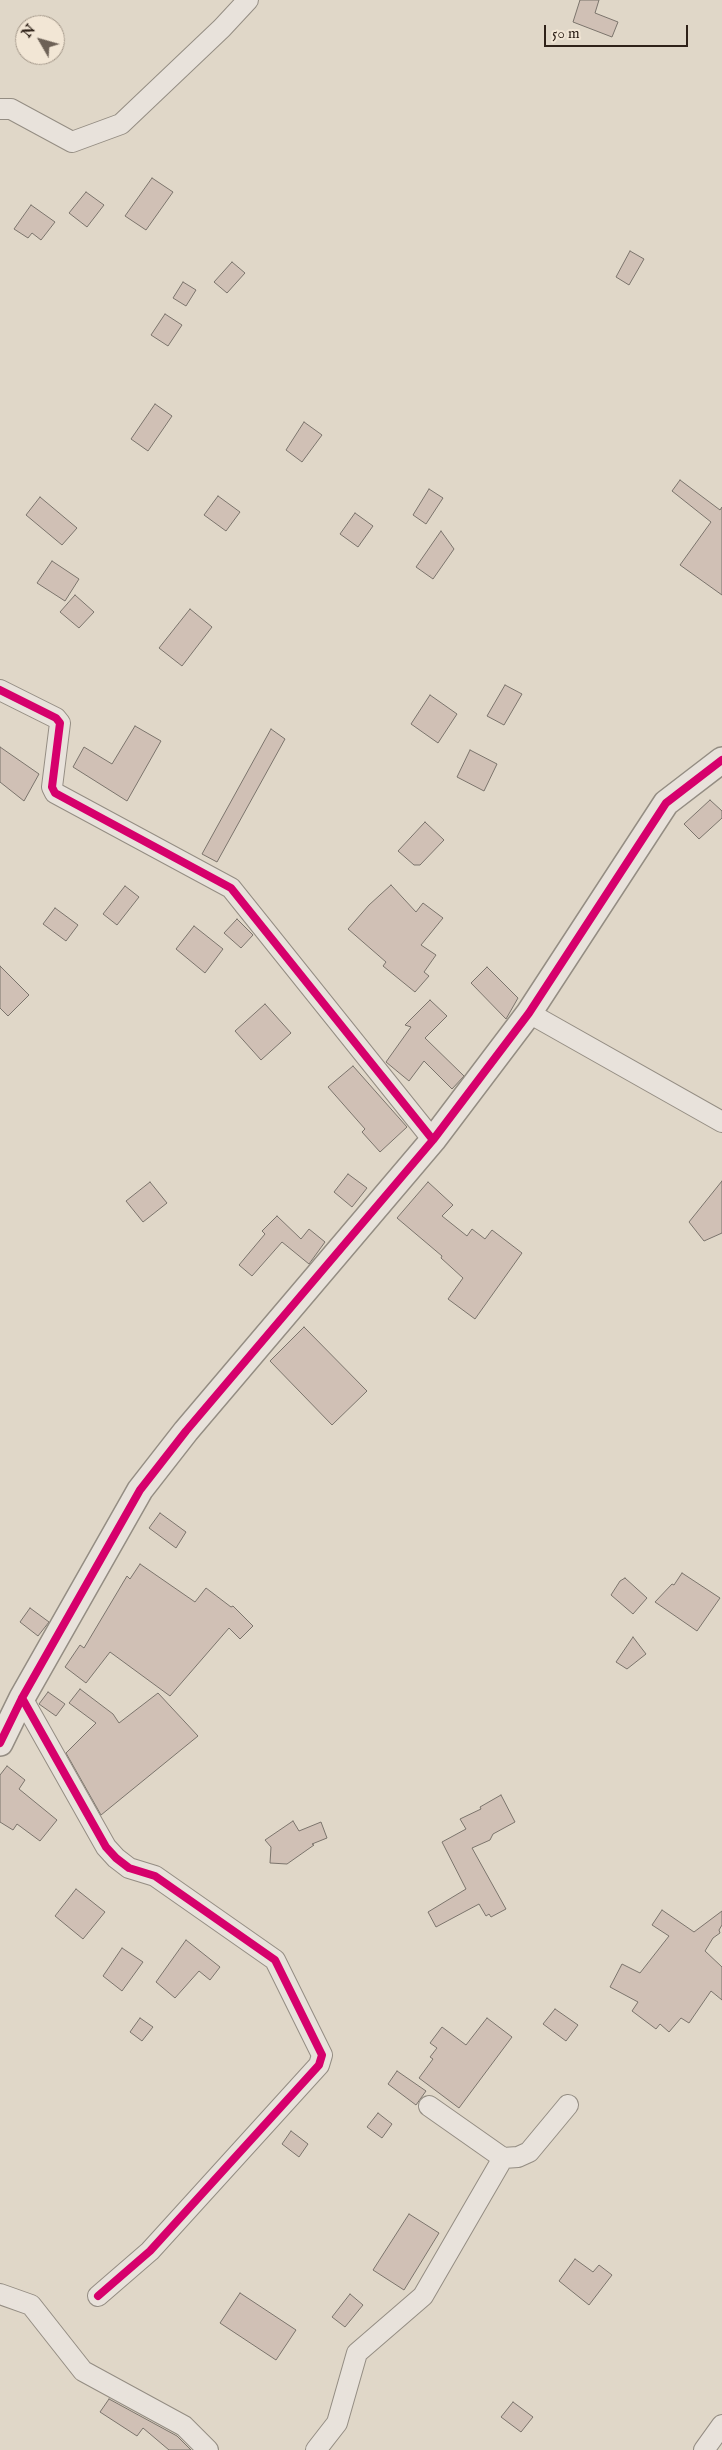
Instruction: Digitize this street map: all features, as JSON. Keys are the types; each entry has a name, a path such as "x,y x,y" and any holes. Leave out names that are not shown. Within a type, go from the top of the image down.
{"street":[{"path":"0,109 11,109 72,142 121,124 222,28 248,0"},
{"path":"0,690 56,718 60,723 52,787 55,793 218,880 238,895 433,1140"},
{"path":"0,1743 22,1698 140,1490 186,1431 433,1140 529,1013 666,803 722,760"},
{"path":"529,1013 722,1122"},
{"path":"22,1698 106,1847 129,1868 155,1876 275,1960 322,2055 319,2065 150,2251 98,2296"},
{"path":"429,2106 503,2158 518,2157 529,2152 568,2105"},
{"path":"316,2450 337,2423 356,2353 423,2296 503,2158"},
{"path":"0,2294 32,2304 83,2371 184,2426 208,2450"},
{"path":"704,2450 722,2425"}],"building":[{"path":"580,0 599,0 595,13 618,22 612,37 573,22"},
{"path":"152,178 173,192 146,230 125,216"},
{"path":"86,192 104,205 87,227 69,213"},
{"path":"31,205 55,222 41,240 32,233 28,238 14,229"},
{"path":"630,251 644,259 629,285 616,277"},
{"path":"232,262 245,273 227,293 214,282"},
{"path":"183,282 196,290 186,306 173,298"},
{"path":"165,314 182,325 168,346 151,335"},
{"path":"155,404 172,416 148,451 131,439"},
{"path":"304,422 322,435 302,462 286,450"},
{"path":"680,480 720,510 722,507 722,595 680,565 711,522 672,491"},
{"path":"429,489 443,498 426,524 413,515"},
{"path":"218,496 240,512 226,531 204,515"},
{"path":"40,497 77,528 62,545 26,515"},
{"path":"355,513 373,526 358,547 340,534"},
{"path":"441,531 454,549 433,579 416,567"},
{"path":"52,561 79,579 65,601 37,583"},
{"path":"75,595 94,612 79,628 60,612"},
{"path":"190,609 212,627 182,666 159,648"},
{"path":"505,685 522,694 504,725 487,716"},
{"path":"430,695 457,714 438,743 411,724"},
{"path":"135,726 161,741 127,801 73,767 84,747 112,764"},
{"path":"271,729 285,739 217,862 202,854"},
{"path":"0,747 39,774 24,801 0,782"},
{"path":"470,750 497,764 484,791 457,777"},
{"path":"710,800 722,811 722,818 699,839 684,824"},
{"path":"425,822 444,840 420,865 414,865 398,851"},
{"path":"391,885 416,912 423,903 443,918 421,945 436,955 424,972 429,976 415,992 383,966 386,962 348,929 369,905"},
{"path":"125,886 139,897 117,925 103,914"},
{"path":"55,908 78,925 66,941 43,924"},
{"path":"237,919 253,935 241,948 224,933"},
{"path":"194,926 223,949 205,973 176,949"},
{"path":"0,966 29,995 8,1016 0,1008"},
{"path":"487,967 518,998 506,1019 471,983"},
{"path":"430,1000 447,1016 425,1038 464,1076 452,1089 424,1061 409,1081 386,1062 411,1027 405,1025"},
{"path":"265,1004 291,1033 261,1060 235,1031"},
{"path":"353,1066 407,1127 380,1152 362,1132 365,1129 328,1087"},
{"path":"348,1174 367,1188 352,1207 334,1192"},
{"path":"722,1181 722,1233 704,1241 689,1222"},
{"path":"150,1182 167,1203 143,1222 126,1201"},
{"path":"428,1182 453,1205 442,1216 467,1236 472,1229 485,1239 492,1230 522,1253 475,1319 448,1299 463,1278 441,1258 442,1256 397,1218"},
{"path":"277,1216 301,1239 309,1229 325,1242 309,1264 282,1242 252,1276 239,1265 265,1234 262,1231"},
{"path":"304,1327 367,1391 332,1425 270,1361"},
{"path":"160,1513 186,1532 176,1548 149,1528"},
{"path":"140,1564 195,1602 206,1588 231,1607 233,1606 253,1626 240,1639 229,1628 170,1696 110,1652 86,1683 65,1667 80,1645 84,1648 127,1576 130,1579"},
{"path":"682,1573 720,1598 697,1631 655,1602 672,1584 674,1585"},
{"path":"625,1578 647,1598 633,1614 611,1595 620,1581"},
{"path":"30,1608 49,1622 38,1636 20,1622"},
{"path":"633,1637 646,1654 627,1669 616,1662"},
{"path":"80,1689 113,1714 119,1723 158,1693 198,1736 101,1815 66,1753 96,1723 69,1703"},
{"path":"48,1692 65,1704 56,1716 39,1704"},
{"path":"7,1766 25,1780 19,1789 57,1820 40,1841 17,1824 13,1830 0,1822 0,1775"},
{"path":"501,1795 515,1822 493,1834 490,1840 472,1848 506,1909 491,1917 489,1914 486,1916 479,1904 436,1927 428,1912 466,1889 442,1842 466,1829 460,1819 481,1809 480,1807"},
{"path":"293,1821 299,1831 321,1822 327,1838 312,1844 314,1845 287,1864 270,1863 271,1847 265,1840"},
{"path":"76,1889 105,1912 83,1939 55,1916"},
{"path":"662,1910 694,1932 722,1911 720,1933 713,1938 705,1951 722,1967 722,2000 711,1991 689,2023 681,2018 669,2032 660,2024 656,2029 632,2011 638,2002 610,1987 622,1964 640,1973 669,1936 652,1925"},
{"path":"186,1940 220,1967 210,1980 199,1971 175,1998 156,1982"},
{"path":"122,1948 143,1962 122,1991 103,1976"},
{"path":"555,2009 578,2025 566,2041 543,2024"},
{"path":"140,2018 153,2027 142,2041 130,2032"},
{"path":"487,2018 512,2037 459,2108 419,2078 433,2059 430,2057 437,2048 430,2043 442,2027 466,2045"},
{"path":"397,2071 426,2091 416,2105 388,2084"},
{"path":"378,2113 392,2124 382,2138 367,2127"},
{"path":"291,2131 308,2144 299,2157 282,2144"},
{"path":"409,2214 439,2233 404,2290 373,2270"},
{"path":"575,2259 593,2272 599,2265 612,2275 589,2305 559,2281"},
{"path":"240,2293 296,2330 276,2360 220,2323"},
{"path":"350,2294 363,2305 345,2327 332,2317"},
{"path":"109,2399 177,2436 191,2450 169,2450 143,2428 137,2436 100,2412"},
{"path":"513,2402 533,2417 521,2432 501,2417"}],"cycle path":[{"path":"0,690 56,718 60,723 52,787 55,793 231,888 433,1140"},
{"path":"0,1743 22,1698 140,1490 186,1431 433,1140 529,1013 666,803 722,760"},
{"path":"22,1698 106,1847 129,1868 155,1876 275,1960 322,2055 319,2065 150,2251 98,2296"}]}
